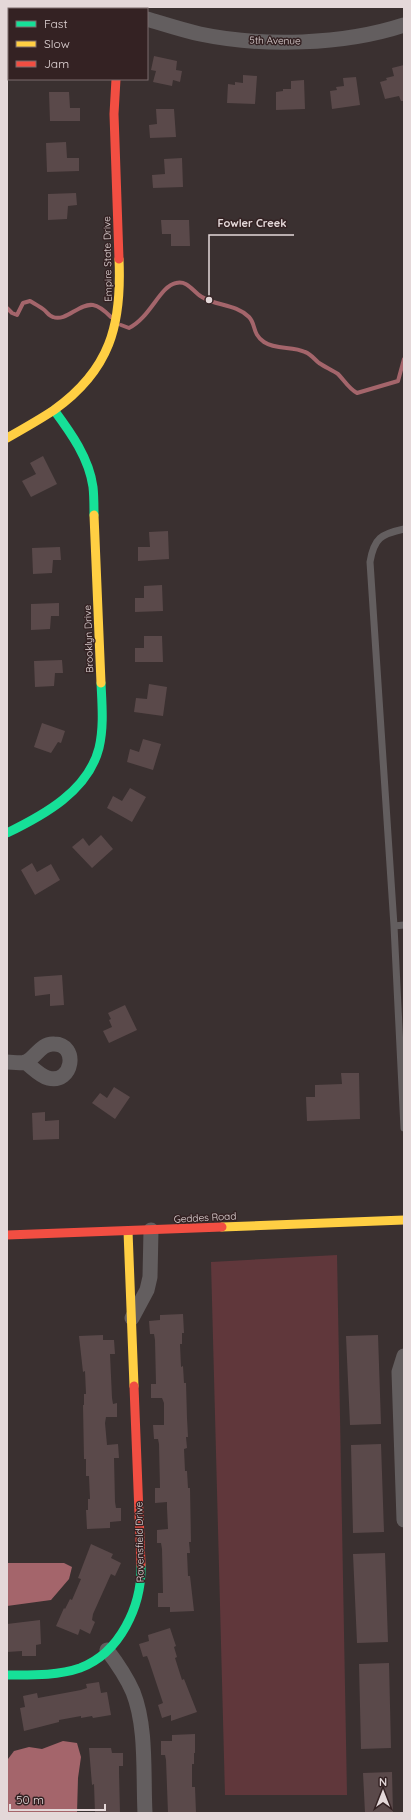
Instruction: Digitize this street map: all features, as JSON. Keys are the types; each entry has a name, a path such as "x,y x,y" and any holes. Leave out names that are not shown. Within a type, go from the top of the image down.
{"street":[{"name":"5th Avenue","path":"148,19 200,34 259,41 304,41 331,39 362,35 404,25"},
{"name":"Empire State Drive","path":"7,438 54,410 80,389 92,375 108,348 114,333 117,320 120,276 114,114 116,80"},
{"name":"Brooklyn Drive","path":"7,833 34,820 67,795 80,783 90,770 98,750 101,734 102,716 93,487 90,473 78,443 54,410"},
{"path":"7,1062 25,1062"},
{"name":"Geddes Road","path":"7,1235 404,1220"},
{"name":"Ravensfield Drive","path":"132,1319 147,1290 150,1277 151,1230"},
{"name":"Ravensfield Drive","path":"7,1675 45,1674 70,1670 93,1661 107,1650 125,1629 137,1602 141,1579 128,1231"},
{"path":"404,1356 400,1372 404,1520"},
{"path":"107,1650 128,1680 140,1719 145,1813"}],"lane":[{"path":"404,529 388,532 377,540 372,549 370,562 394,926 401,1002 404,1128"},
{"path":"394,926 404,925"}],"shaded area":[{"path":"337,1255 347,1795 225,1795 211,1262"},
{"path":"7,1563 64,1563 72,1567 69,1579 51,1600 7,1606"},
{"path":"63,1741 77,1743 81,1757 78,1778 77,1813 8,1813 8,1759 14,1751 29,1747 42,1749"}],"building":[{"path":"154,56 177,61 176,70 182,71 180,82 173,80 172,86 153,82 156,71 151,70"},
{"path":"404,65 404,101 401,101 399,96 385,99 380,82 387,80 386,78 394,76 392,68"},
{"path":"243,75 257,76 255,104 227,103 228,84 235,85 235,82 243,83"},
{"path":"356,77 360,105 332,109 330,91 337,90 336,87 344,86 343,78"},
{"path":"304,80 305,109 276,110 276,92 283,91 283,89 291,89 291,81"},
{"path":"49,92 69,92 70,108 80,108 80,121 50,121"},
{"path":"156,109 174,109 176,137 150,138 149,125 157,124"},
{"path":"66,142 67,158 79,158 79,171 47,172 46,143"},
{"path":"182,158 183,187 153,188 152,175 165,174 164,159"},
{"path":"76,193 77,205 68,206 67,219 48,220 48,194"},
{"path":"161,220 189,220 190,246 171,246 171,234 162,234"},
{"path":"43,456 57,484 31,497 22,481 36,474 30,463"},
{"path":"168,531 169,559 138,561 138,547 150,547 149,532"},
{"path":"60,547 61,560 53,560 52,573 33,574 32,548"},
{"path":"162,585 163,611 135,612 135,598 144,598 144,586"},
{"path":"59,603 59,616 51,616 50,629 31,630 31,604"},
{"path":"144,636 162,636 163,662 135,662 135,648 144,648"},
{"path":"62,660 63,673 55,673 54,686 35,687 34,661"},
{"path":"149,684 167,687 163,716 134,712 136,698 147,699"},
{"path":"42,723 65,731 61,743 58,742 51,753 34,747"},
{"path":"143,739 161,744 153,770 127,762 130,749 139,752"},
{"path":"130,788 146,797 132,822 107,808 113,796 122,801"},
{"path":"101,835 113,849 92,868 72,847 83,838 89,846"},
{"path":"32,863 37,872 51,864 60,880 35,895 21,870"},
{"path":"62,975 64,1005 50,1006 50,994 35,996 34,977"},
{"path":"125,1005 137,1030 109,1043 103,1031 112,1027 109,1020 111,1019 108,1013"},
{"path":"341,1073 359,1073 360,1119 307,1121 306,1097 315,1097 315,1085 342,1084"},
{"path":"114,1087 130,1097 115,1119 92,1103 100,1093 107,1098"},
{"path":"45,1112 45,1121 59,1120 59,1139 33,1140 32,1113"},
{"path":"183,1314 184,1333 182,1333 182,1344 180,1344 181,1367 183,1366 184,1383 186,1383 188,1437 186,1437 187,1448 184,1449 185,1471 187,1471 188,1488 190,1488 191,1542 189,1542 190,1553 187,1553 188,1576 190,1576 194,1611 170,1612 170,1607 158,1607 158,1593 163,1593 162,1549 161,1543 157,1543 157,1530 168,1529 167,1502 155,1503 155,1488 160,1488 159,1444 158,1439 154,1439 153,1425 164,1425 164,1403 162,1398 151,1398 151,1384 156,1384 155,1340 154,1334 150,1334 149,1321 160,1320 160,1315"},
{"path":"103,1335 103,1340 114,1340 115,1354 110,1354 112,1398 113,1404 117,1403 117,1417 106,1417 105,1423 107,1445 118,1444 119,1458 114,1458 115,1502 116,1508 121,1508 121,1521 110,1522 110,1528 87,1529 86,1510 88,1510 88,1499 90,1499 89,1476 86,1476 86,1459 84,1459 83,1405 84,1394 86,1394 85,1371 83,1372 79,1336"},
{"path":"378,1335 381,1424 350,1425 346,1336"},
{"path":"381,1444 384,1532 353,1533 351,1445"},
{"path":"91,1544 113,1554 111,1558 121,1563 115,1576 111,1574 93,1614 92,1620 95,1622 90,1634 80,1629 78,1635 56,1626 64,1608 65,1609 70,1599 72,1600 81,1579 78,1578"},
{"path":"385,1553 388,1642 357,1643 353,1554"},
{"path":"40,1620 41,1644 36,1645 36,1656 22,1656 22,1651 7,1652 7,1624"},
{"path":"170,1628 176,1646 174,1647 177,1657 175,1658 182,1680 184,1679 197,1712 171,1721 171,1715 162,1718 158,1705 163,1703 147,1656 143,1657 139,1644 149,1641 148,1635"},
{"path":"389,1663 391,1748 361,1749 359,1664"},
{"path":"99,1682 101,1693 107,1692 111,1715 93,1718 92,1716 81,1718 81,1716 59,1720 59,1722 24,1731 20,1708 25,1707 23,1696 37,1693 38,1698 81,1690 87,1688 86,1684"},
{"path":"195,1734 194,1764 192,1764 192,1787 195,1787 196,1813 168,1813 166,1760 165,1755 161,1755 161,1741 172,1741 172,1735"},
{"path":"89,1748 111,1748 112,1753 123,1753 123,1766 119,1766 120,1813 95,1813 94,1784 92,1785"},
{"path":"392,1772 393,1813 365,1813 363,1773"}],"waterway":[{"path":"121,325 129,328 143,317 170,285 184,283 208,300 232,307 244,313 249,317 258,336 264,342 274,346 300,350 307,353 319,363 338,374 349,387 357,393 398,381 404,359"},
{"path":"7,308 12,313 17,315 23,303 30,301 43,309 50,316 58,318 68,315 88,305 93,305 105,311 111,317"}],"traffic: fast":[{"path":"54,410 73,437 88,466 93,487 94,515"},
{"path":"7,833 49,810 63,800 85,777 93,763 101,740 101,683"},
{"path":"7,1675 44,1674 71,1671 94,1661 107,1651 117,1640 133,1612 138,1596 141,1565"}],"traffic: slow":[{"path":"7,438 54,410 73,395 88,379 100,362 109,344 115,325 118,305 119,259"},
{"path":"94,515 101,683"},
{"path":"222,1227 404,1220"},
{"path":"128,1231 134,1386"}],"traffic: jam":[{"path":"116,80 114,114 119,259"},
{"path":"7,1235 222,1227"},
{"path":"134,1386 141,1565"}],"place":[{"name":"Fowler Creek","path":"209,300"}]}
